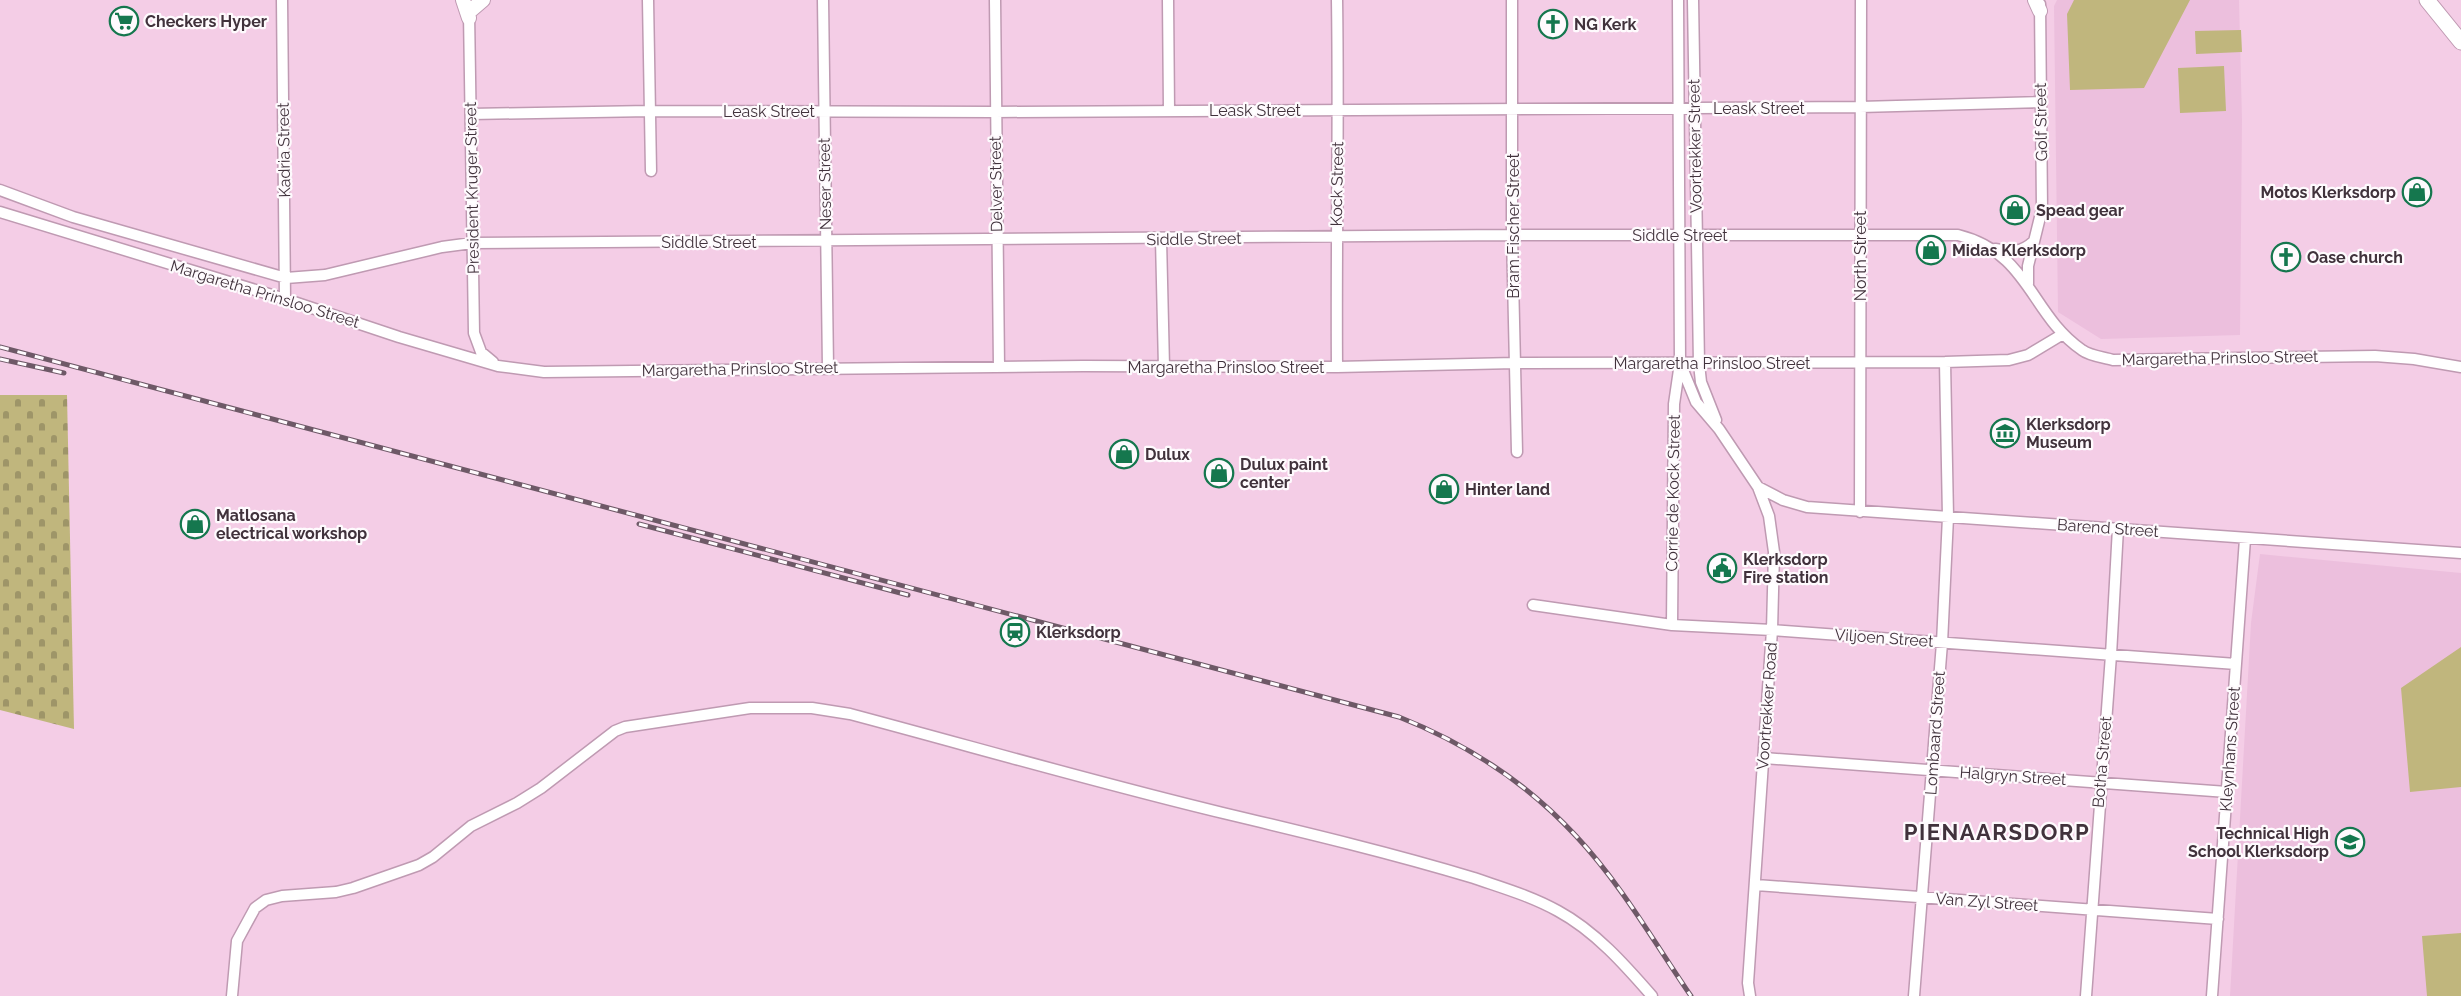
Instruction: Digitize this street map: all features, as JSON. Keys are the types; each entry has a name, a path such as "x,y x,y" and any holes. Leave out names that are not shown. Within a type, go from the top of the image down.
{"highway":[{"path":"2427,0 2461,42"}],"main road":[{"path":"468,7 483,0"}],"street":[{"name":"Kadria Street","path":"282,0 285,299"},
{"path":"648,0 651,171"},
{"name":"Neser Street","path":"823,0 828,368"},
{"name":"Delver Street","path":"995,0 999,367"},
{"path":"1168,0 1169,110"},
{"name":"Kock Street","path":"1337,0 1339,109 1336,238 1337,367"},
{"name":"Bram Fischer Street","path":"1512,0 1512,235 1517,452"},
{"name":"Voortrekker Street","path":"1678,0 1680,363"},
{"name":"Voortrekker Street","path":"1693,0 1699,364"},
{"name":"North Street","path":"1860,512 1861,0"},
{"name":"Golf Street","path":"2028,284 2028,266 2042,209 2040,3"},
{"name":"President Kruger Street","path":"468,7 474,333 481,351 498,366"},
{"name":"Leask Street","path":"471,114 650,111 995,112 1860,107 2040,102"},
{"name":"Margaretha Prinsloo Street","path":"0,190 73,217 286,278"},
{"name":"Margaretha Prinsloo Street","path":"0,212 285,299 399,337 498,366 544,372 828,368 1337,367 1515,363 1945,362 2008,360 2028,356 2063,334 2084,352 2113,360 2375,356 2414,359 2461,367"},
{"name":"Siddle Street","path":"286,278 325,275 442,247 472,243 1512,235 1958,236 1978,240 1993,249 2014,267 2063,334"},
{"path":"1161,239 1164,367"},
{"path":"1993,249 2010,252 2024,250 2033,242"},
{"name":"Lombaard Street","path":"1914,996 1942,642 1948,517 1945,362"},
{"name":"Voortrekker Road","path":"1680,363 1696,402 1719,429 1758,487 1769,516 1774,552 1772,630 1748,983 1750,996"},
{"name":"Corrie de Kock Street","path":"1672,625 1674,404 1680,363"},
{"name":"Voortrekker Road","path":"1699,364 1701,382 1719,429"},
{"name":"Barend Street","path":"1758,487 1783,500 1807,507 1860,512 2461,553"},
{"name":"Botha Street","path":"2086,996 2118,528"},
{"name":"Kleynhans Street","path":"2212,996 2245,538"},
{"name":"Viljoen Street","path":"1533,605 1672,625 1772,630 2236,664"},
{"path":"232,996 237,941 255,908 266,900 282,896 336,892 419,865 433,857 471,826 541,788 615,731 625,727 750,708 812,708 849,714 1206,809 1435,866 1528,895 1578,924 1595,938 1652,996"},
{"name":"Halgryn Street","path":"1764,758 2227,792"},
{"name":"Van Zyl Street","path":"1756,885 2218,919"}],"shaded area":[{"path":"2057,0 2239,0 2242,120 2240,335 2101,339 2058,312 2054,6"},
{"name":"Technical High School Klerksdorp","path":"2260,554 2461,573 2461,996 2230,996 2251,623"}],"green space":[{"path":"2074,0 2190,0 2144,88 2070,90 2067,14"},
{"path":"2241,30 2242,52 2196,54 2195,31"},
{"path":"2224,66 2226,111 2180,113 2178,68"},
{"path":"0,395 67,395 74,729 0,710"},
{"path":"2461,647 2461,787 2410,792 2401,688"},
{"path":"2461,933 2461,996 2427,996 2422,936"}],"railway":[{"path":"0,347 1399,717 1448,739 1494,766 1557,817 1608,874 1691,996"},
{"path":"0,359 64,373"},
{"path":"639,524 908,595"}],"place":[{"name":"Checkers Hyper","path":"124,21"},
{"name":"NG Kerk","path":"1553,24"},
{"name":"Motos Klerksdorp","path":"2417,192"},
{"name":"Spead gear","path":"2015,210"},
{"name":"Midas Klerksdorp","path":"1931,250"},
{"name":"Oase church","path":"2286,257"},
{"name":"Klerksdorp Museum","path":"2005,433"},
{"name":"Dulux","path":"1124,454"},
{"name":"Dulux paint center","path":"1219,473"},
{"name":"Hinter land","path":"1444,489"},
{"name":"Matlosana electrical workshop","path":"195,524"},
{"name":"Klerksdorp Fire station","path":"1722,568"},
{"name":"Klerksdorp","path":"1015,632"},
{"name":"Technical High School Klerksdorp","path":"2350,842"}],"district":[{"name":"PIENAARSDORP","path":"1997,832"}]}
